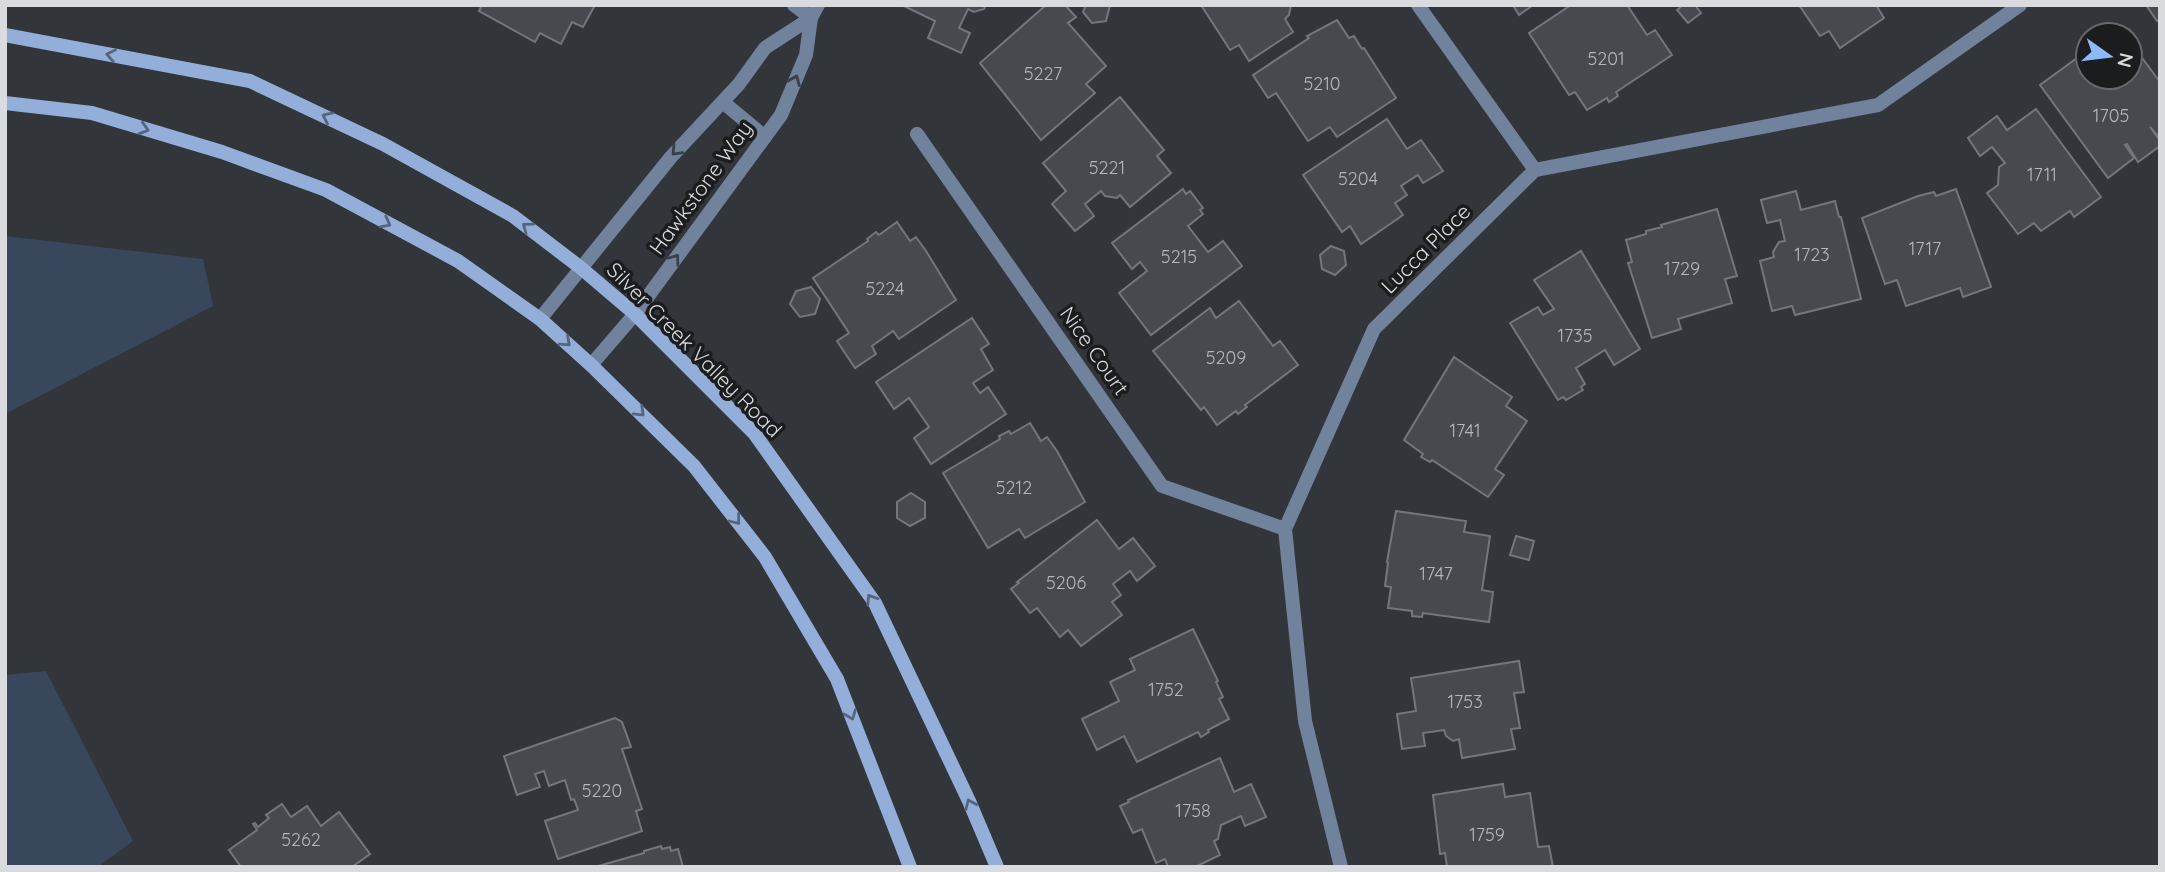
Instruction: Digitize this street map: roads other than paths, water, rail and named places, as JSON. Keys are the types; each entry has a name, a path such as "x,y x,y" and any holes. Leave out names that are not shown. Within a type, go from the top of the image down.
{"main road":[{"name":"Silver Creek Valley Road","path":"5,35 250,81 383,144 513,216 581,268 635,314 754,433 875,603 969,801 997,867"},
{"path":"5,103 92,113 222,152 326,190 457,261 540,318 694,466 765,557 837,679 910,867"}],"street":[{"path":"794,5 815,12"},
{"path":"1418,5 1535,170 1878,105 2020,5"},
{"name":"Hawkstone Way","path":"540,318 671,157 724,103 765,48 815,12"},
{"name":"Hawkstone Way","path":"591,365 635,314 781,115 806,55 815,12"},
{"path":"724,103 765,137"},
{"name":"Nice Court","path":"917,134 1162,486 1284,529"},
{"name":"Lucca Place","path":"1284,529 1374,329 1535,170"},
{"path":"1284,529 1305,720 1341,867"}]}
